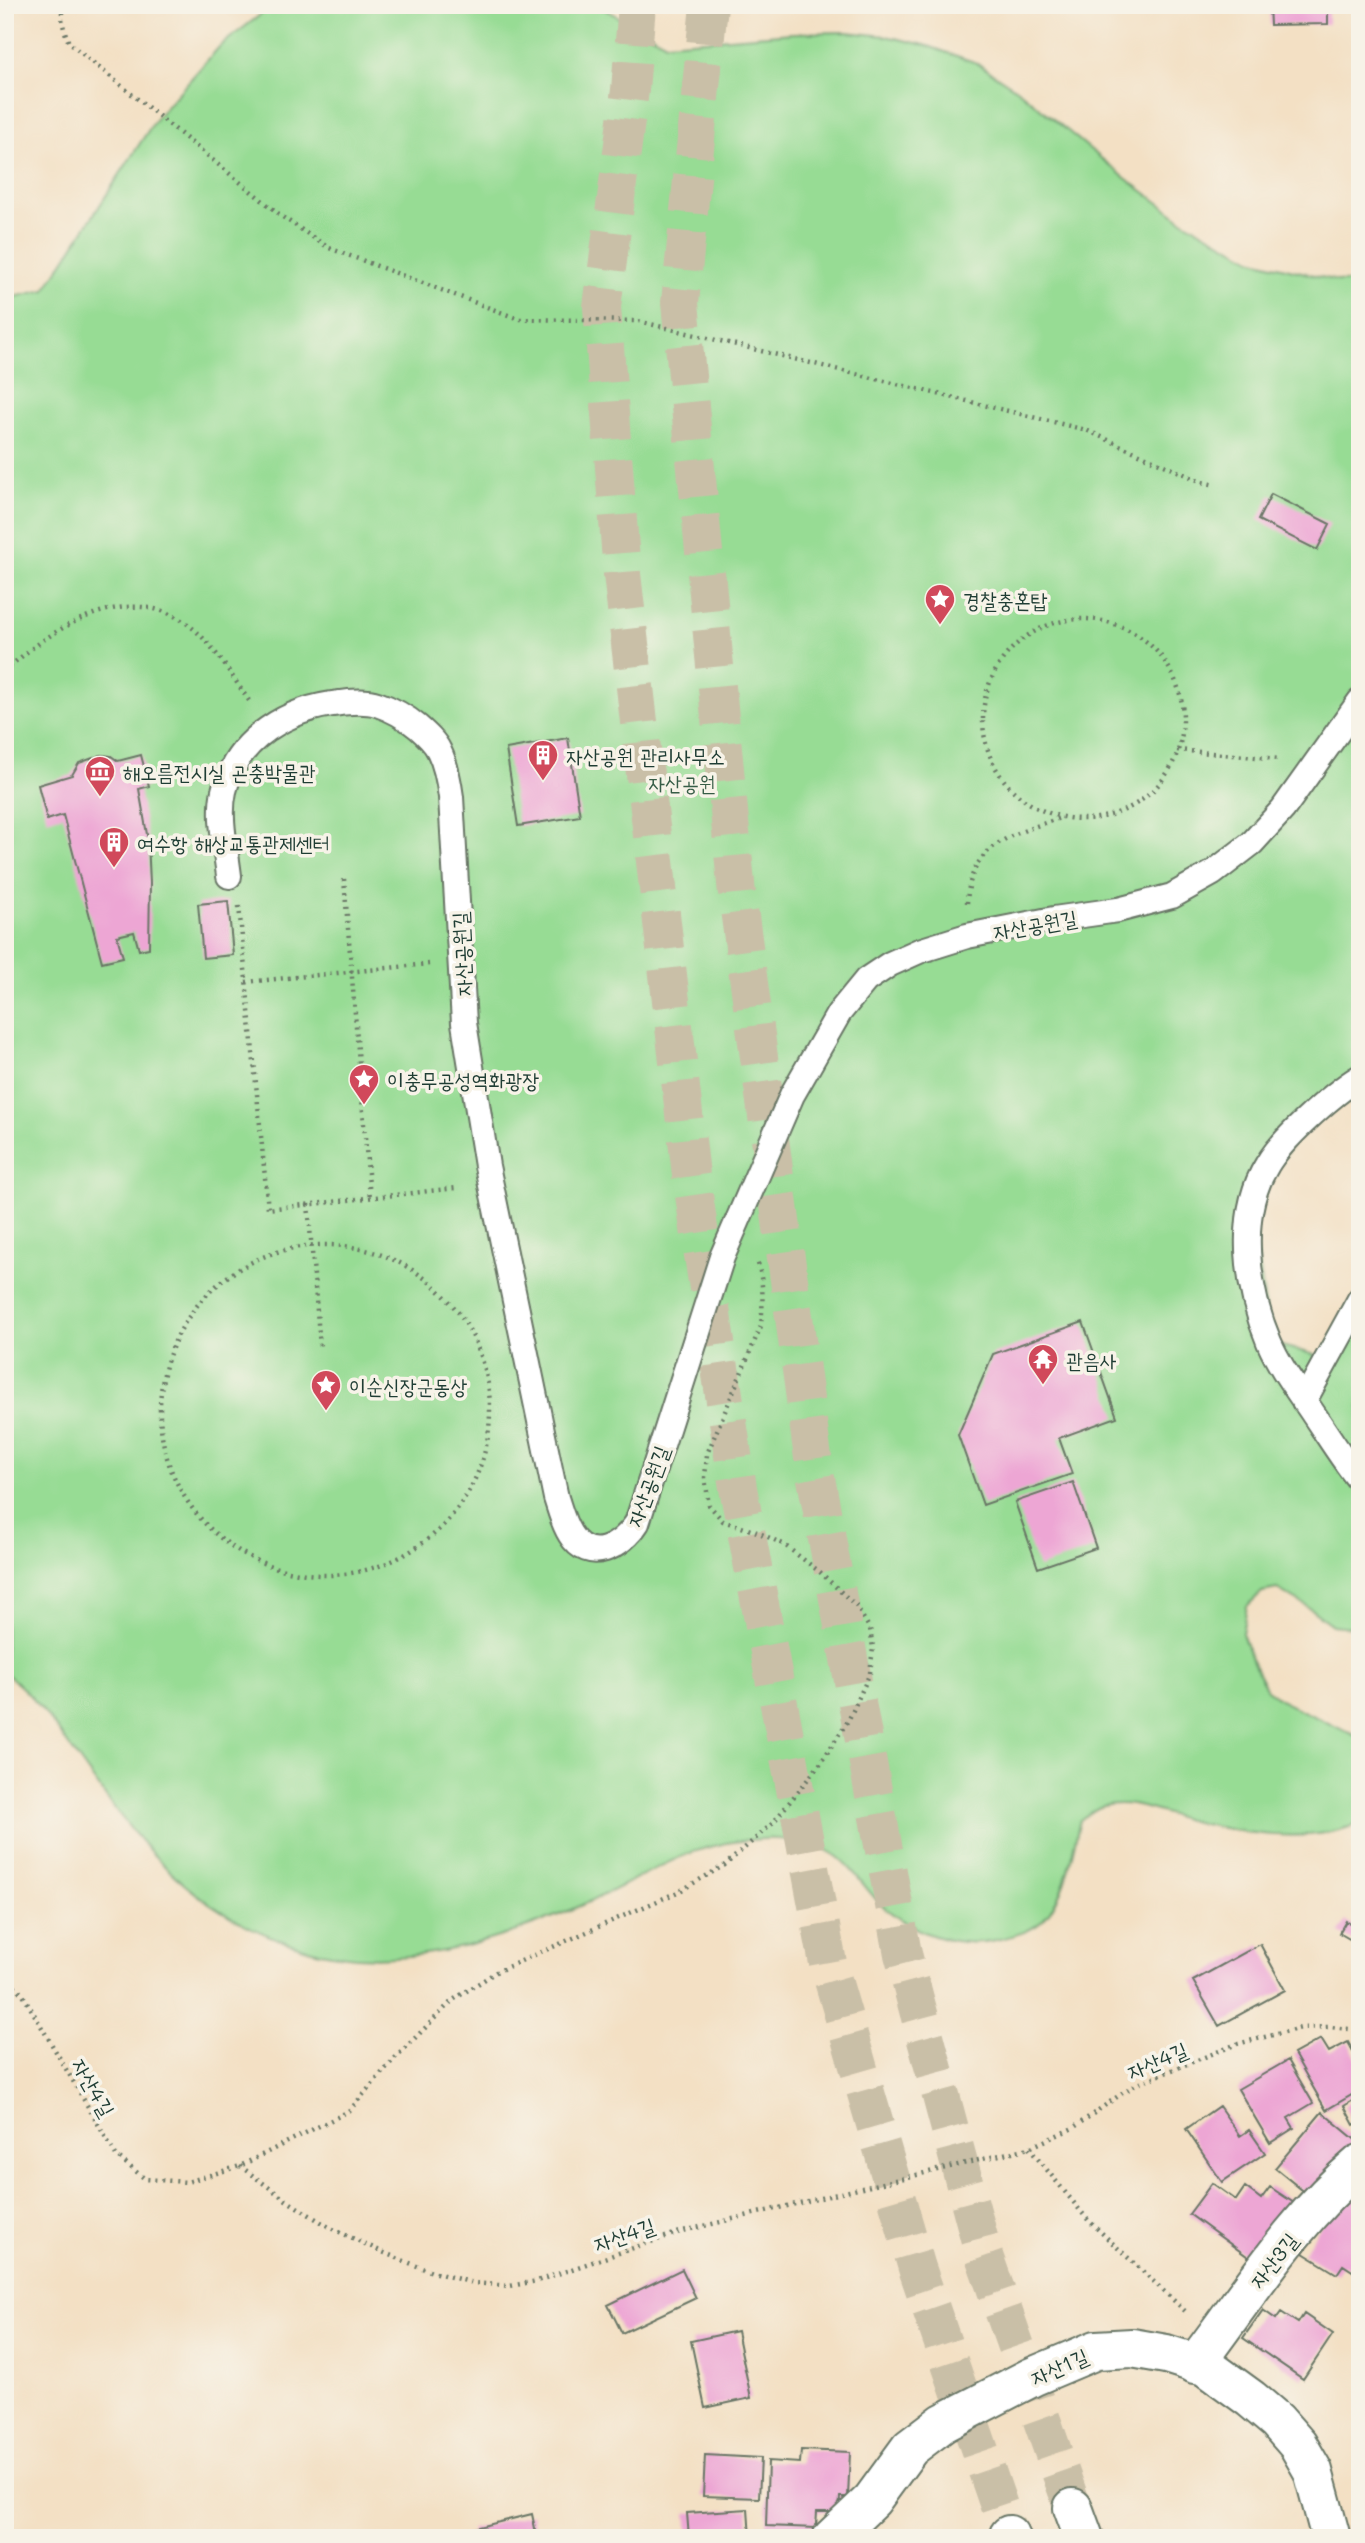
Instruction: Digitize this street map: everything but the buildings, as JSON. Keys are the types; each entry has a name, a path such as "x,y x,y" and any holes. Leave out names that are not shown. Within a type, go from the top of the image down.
{"street":[{"name":"자산3길","path":"1205,2351 1284,2245 1334,2185 1360,2164"},
{"name":"자산1길","path":"832,2538 872,2500 911,2448 943,2423 1032,2377 1096,2350 1132,2347 1166,2354 1205,2351 1223,2377 1277,2421 1298,2445 1313,2471 1331,2538"}],"lane":[{"name":"자산공원길","path":"229,876 224,790 242,753 269,728 302,710 328,704 374,703 395,712 428,736 439,750 449,781 464,1023 490,1180 556,1498 571,1537 579,1545 592,1550 607,1549 620,1544 637,1523 722,1257 792,1095 839,1013 866,980 890,964 919,951 967,936 1118,910 1172,896 1213,873 1252,843 1283,809 1360,701"},
{"path":"1360,1077 1319,1107 1288,1137 1266,1166 1251,1203 1249,1232 1251,1272 1258,1310 1269,1343 1304,1401 1360,1481"},
{"path":"1304,1401 1360,1299"}],"path":[{"path":"64,5 61,14 69,43 284,218 329,248 519,319 638,321 1086,430 1202,482 1216,485"},
{"path":"5,671 48,636 88,616 120,609 145,608 180,620 207,643 269,728"},
{"path":"1091,620 1122,627 1149,644 1170,669 1182,699 1183,731 1174,762 1154,790 1126,809 1094,819 1060,817 1030,804 1004,782 988,753 982,720 987,687 1004,657 1029,635 1059,622 1091,620"},
{"path":"1177,750 1318,762"},
{"path":"967,936 968,889 971,873 977,862 987,852 1014,835 1060,817"},
{"path":"229,876 237,893 268,1209 462,1188"},
{"path":"344,879 370,1198"},
{"path":"246,982 461,961"},
{"path":"308,1204 320,1347"},
{"path":"240,2166 349,2111 394,2059 453,2000 496,1972 680,1891 725,1865 772,1824 820,1764 849,1719 870,1673 873,1648 870,1629 856,1606 783,1544 723,1521 709,1505 705,1478 707,1454 761,1326 762,1274 740,1214"},
{"path":"312,1245 364,1248 414,1269 456,1306 482,1354 492,1408 484,1462 458,1510 419,1548 368,1571 313,1576 260,1563 213,1534 179,1491 161,1439 160,1384 178,1332 211,1289 257,1259 312,1245"},
{"name":"자산4길","path":"5,1975 23,1995 116,2155 145,2179 187,2182 240,2166 329,2227 382,2252 432,2273 474,2283 510,2286 537,2281 682,2231 1029,2148 1073,2128 1140,2083 1237,2044 1301,2028 1360,2030"},
{"path":"1029,2148 1088,2220 1205,2351"}],"green space":[{"name":"자산공원","path":"273,5 597,5 666,43 792,33 847,32 886,36 925,45 977,63 1018,90 1124,177 1182,220 1254,260 1341,282 1360,282 1360,1077 1319,1107 1251,1203 1270,1343 1331,1359 1360,1310 1360,1628 1332,1625 1277,1589 1262,1592 1247,1606 1242,1633 1251,1659 1267,1690 1288,1704 1360,1738 1360,1823 1319,1834 1276,1835 1211,1826 1125,1804 1103,1806 1080,1820 1063,1885 1052,1909 1034,1927 996,1940 949,1940 919,1930 880,1903 835,1855 801,1842 764,1839 715,1845 694,1852 557,1916 486,1941 412,1956 374,1958 337,1955 301,1947 230,1917 175,1876 128,1825 37,1704 5,1673 5,299 45,290 157,117 220,46"}],"tunnel":[{"path":"637,5 630,90 602,307 622,574 691,1175 738,1488 828,1963 917,2268 1009,2535"},
{"path":"709,5 680,303 737,894 815,1473 903,1954 984,2256 1073,2508"}],"place":[{"name":"경찰충혼탑","path":"940,626"},
{"name":"자산공원 관리사무소","path":"543,782"},
{"name":"해오름전시실 곤충박물관","path":"100,798"},
{"name":"여수항 해상교통관제센터","path":"114,869"},
{"name":"이충무공성역화광장","path":"364,1106"},
{"name":"관음사","path":"1043,1386"},
{"name":"이순신장군동상","path":"326,1412"}]}
